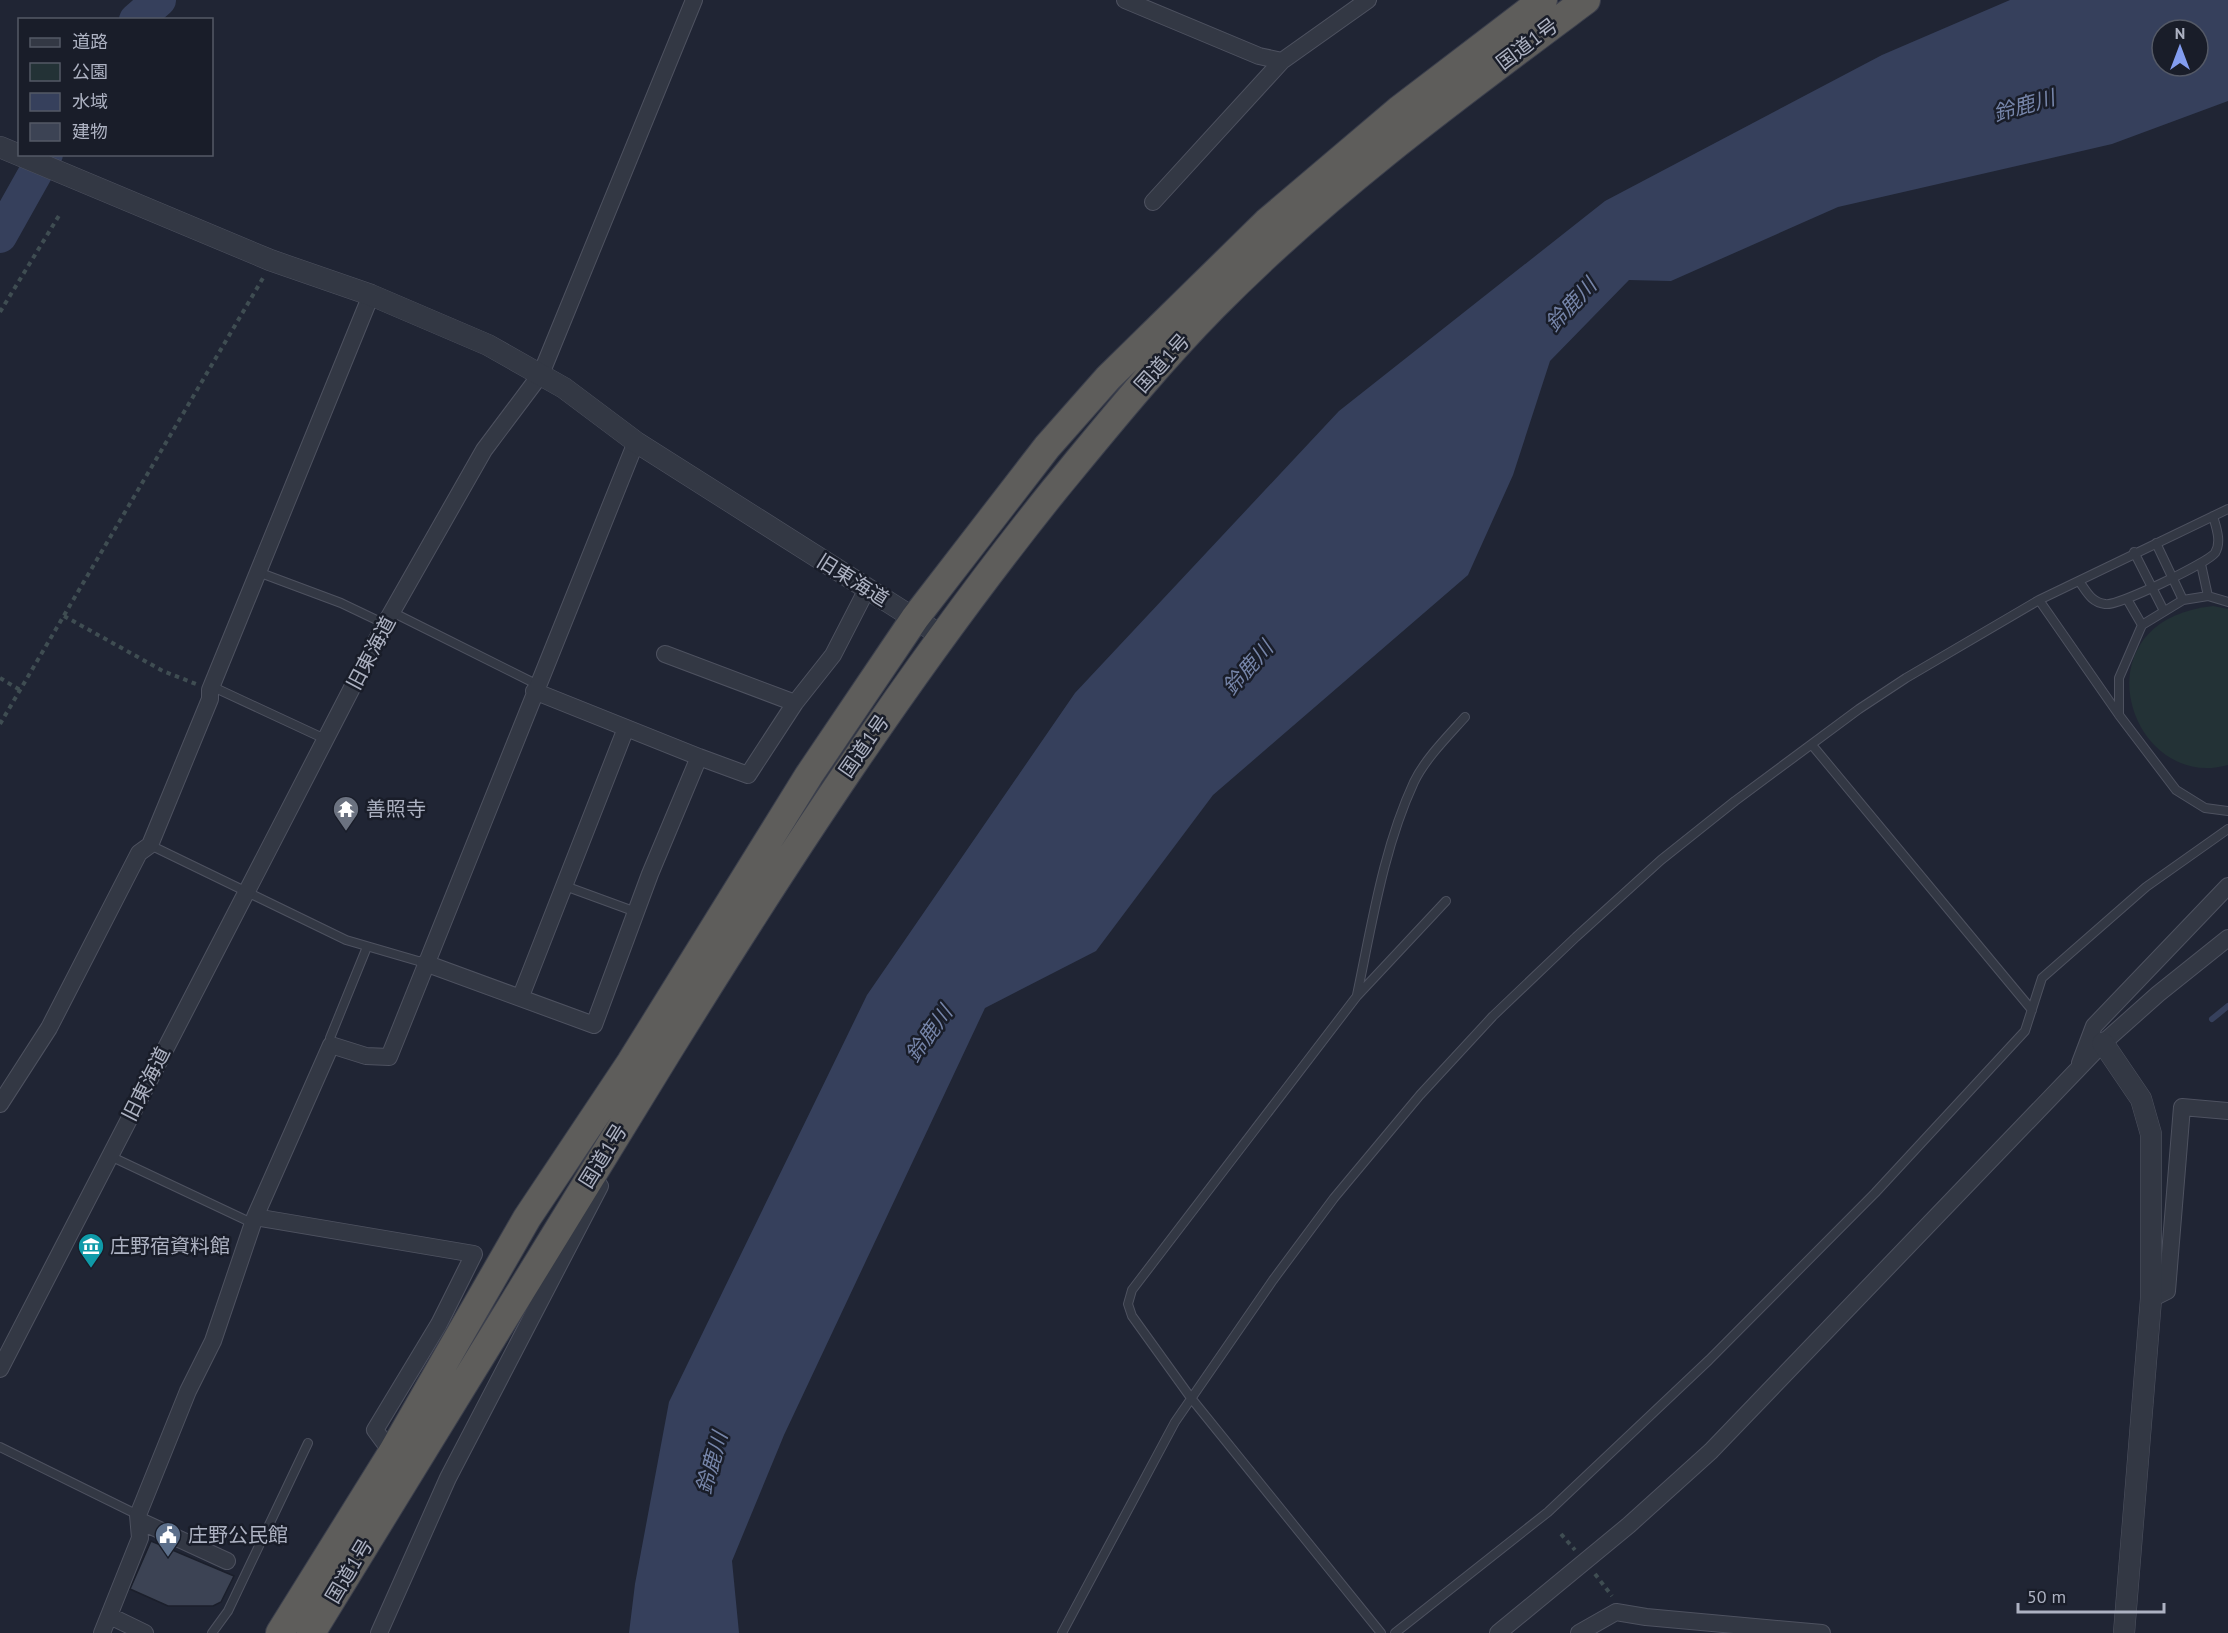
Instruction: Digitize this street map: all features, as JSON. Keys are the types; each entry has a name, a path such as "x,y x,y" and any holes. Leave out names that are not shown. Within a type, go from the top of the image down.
{"highway":[{"name":"国道1号","path":"280,1633 392,1453 527,1218 631,1062 808,775 915,618 1047,447 1108,378 1267,222 1398,110 1543,0"},
{"name":"国道1号","path":"311,1633 665,1056 819,811 942,636 1014,540 1106,426 1214,305 1352,180 1586,0"}],"street":[{"path":"23,156 270,260 371,295 543,368 694,0"},
{"path":"1125,0 1259,56 1282,61"},
{"path":"1153,202 1282,61 1368,0"},
{"path":"1,147 18,154"},
{"path":"0,1104 49,1028 140,853 150,845 210,699 210,688 371,295"},
{"name":"旧東海道","path":"0,1369 388,618 484,450 543,368 636,442 942,636"},
{"path":"102,1633 110,1616 113,1600 140,1538 139,1518 189,1391 213,1341 254,1220 331,1045 366,1056 389,1057 535,687 636,442"},
{"path":"535,687 626,728 748,775 795,703 833,655 867,589"},
{"path":"665,654 795,703"},
{"path":"521,996 626,728"},
{"path":"426,963 521,996 594,1025 636,912 699,757"},
{"path":"2078,1069 2094,1026 2228,886"},
{"path":"1498,1633 1629,1525 1711,1451 2103,1043 2158,994 2228,938"},
{"path":"2103,1043 2142,1099 2151,1134 2151,1299 2124,1633"},
{"path":"379,1633 448,1478 665,1056"},
{"path":"2151,1299 2167,1291 2182,1107 2228,1111"},
{"path":"254,1220 474,1254 439,1323 375,1430 392,1453"},
{"path":"139,1518 227,1561"},
{"path":"1579,1633 1616,1612 1646,1617 1822,1633"},
{"path":"110,1616 145,1633"}],"lane":[{"path":"1062,1633 1175,1422 1273,1280 1341,1189 1420,1095 1493,1017 1661,860 1736,801 1906,678 2039,600 2134,552 2228,509"},
{"path":"2079,581 2094,601 2109,605 2152,588 2171,576 2201,564 2215,552 2218,537 2213,516"},
{"path":"2156,543 2183,600"},
{"path":"2134,552 2164,611"},
{"path":"2201,564 2208,596"},
{"path":"258,572 388,618 535,687"},
{"path":"2119,715 2119,678 2142,625 2183,600 2208,596 2228,602"},
{"path":"2127,599 2142,625"},
{"path":"2039,600 2119,715 2176,790 2205,808 2228,811"},
{"path":"210,688 325,739"},
{"path":"1357,996 1378,891 1394,836 1415,780 1465,717"},
{"path":"1812,745 2032,1010"},
{"path":"1395,1633 1548,1512 1709,1360 1875,1193 2025,1031 2042,978 2146,887 2228,829"},
{"path":"150,845 346,940 426,963"},
{"path":"565,886 636,912"},
{"path":"1381,1633 1191,1398 1132,1316 1128,1304 1132,1290 1357,996 1446,901"},
{"path":"331,1045 330,1038 367,947"},
{"path":"110,1156 254,1220"},
{"path":"213,1633 228,1611 308,1443"},
{"path":"0,1447 139,1518"}],"path":[{"path":"0,312 60,213"},
{"path":"0,724 263,278 270,260"},
{"path":"64,616 163,671 210,688"},
{"path":"0,678 20,690"},
{"path":"1561,1534 1578,1554"},
{"path":"1590,1568 1619,1605 1616,1612"}],"green space":[{"path":"2213,606 2228,609 2228,765 2193,767 2165,754 2143,731 2131,702 2130,670 2142,641 2169,618"}],"water":[{"name":"鈴鹿川","path":"2010,0 2228,0 2228,101 2112,144 1838,207 1671,281 1629,280 1550,361 1513,475 1468,575 1213,795 1096,951 985,1008 784,1435 732,1561 739,1633 629,1633 635,1584 669,1402 867,995 1075,693 1339,411 1605,201 1882,55"}],"building":[{"name":"庄野公民館","path":"151,1541 234,1576 221,1602 213,1606 168,1606 130,1589"}],"waterway":[{"path":"138,18 159,0"},
{"path":"0,236 45,156"},
{"path":"2212,1019 2228,1006"}],"place":[{"name":"善照寺","path":"346,832"},
{"name":"庄野宿資料館","path":"91,1269"},
{"name":"庄野公民館","path":"168,1558"}]}
